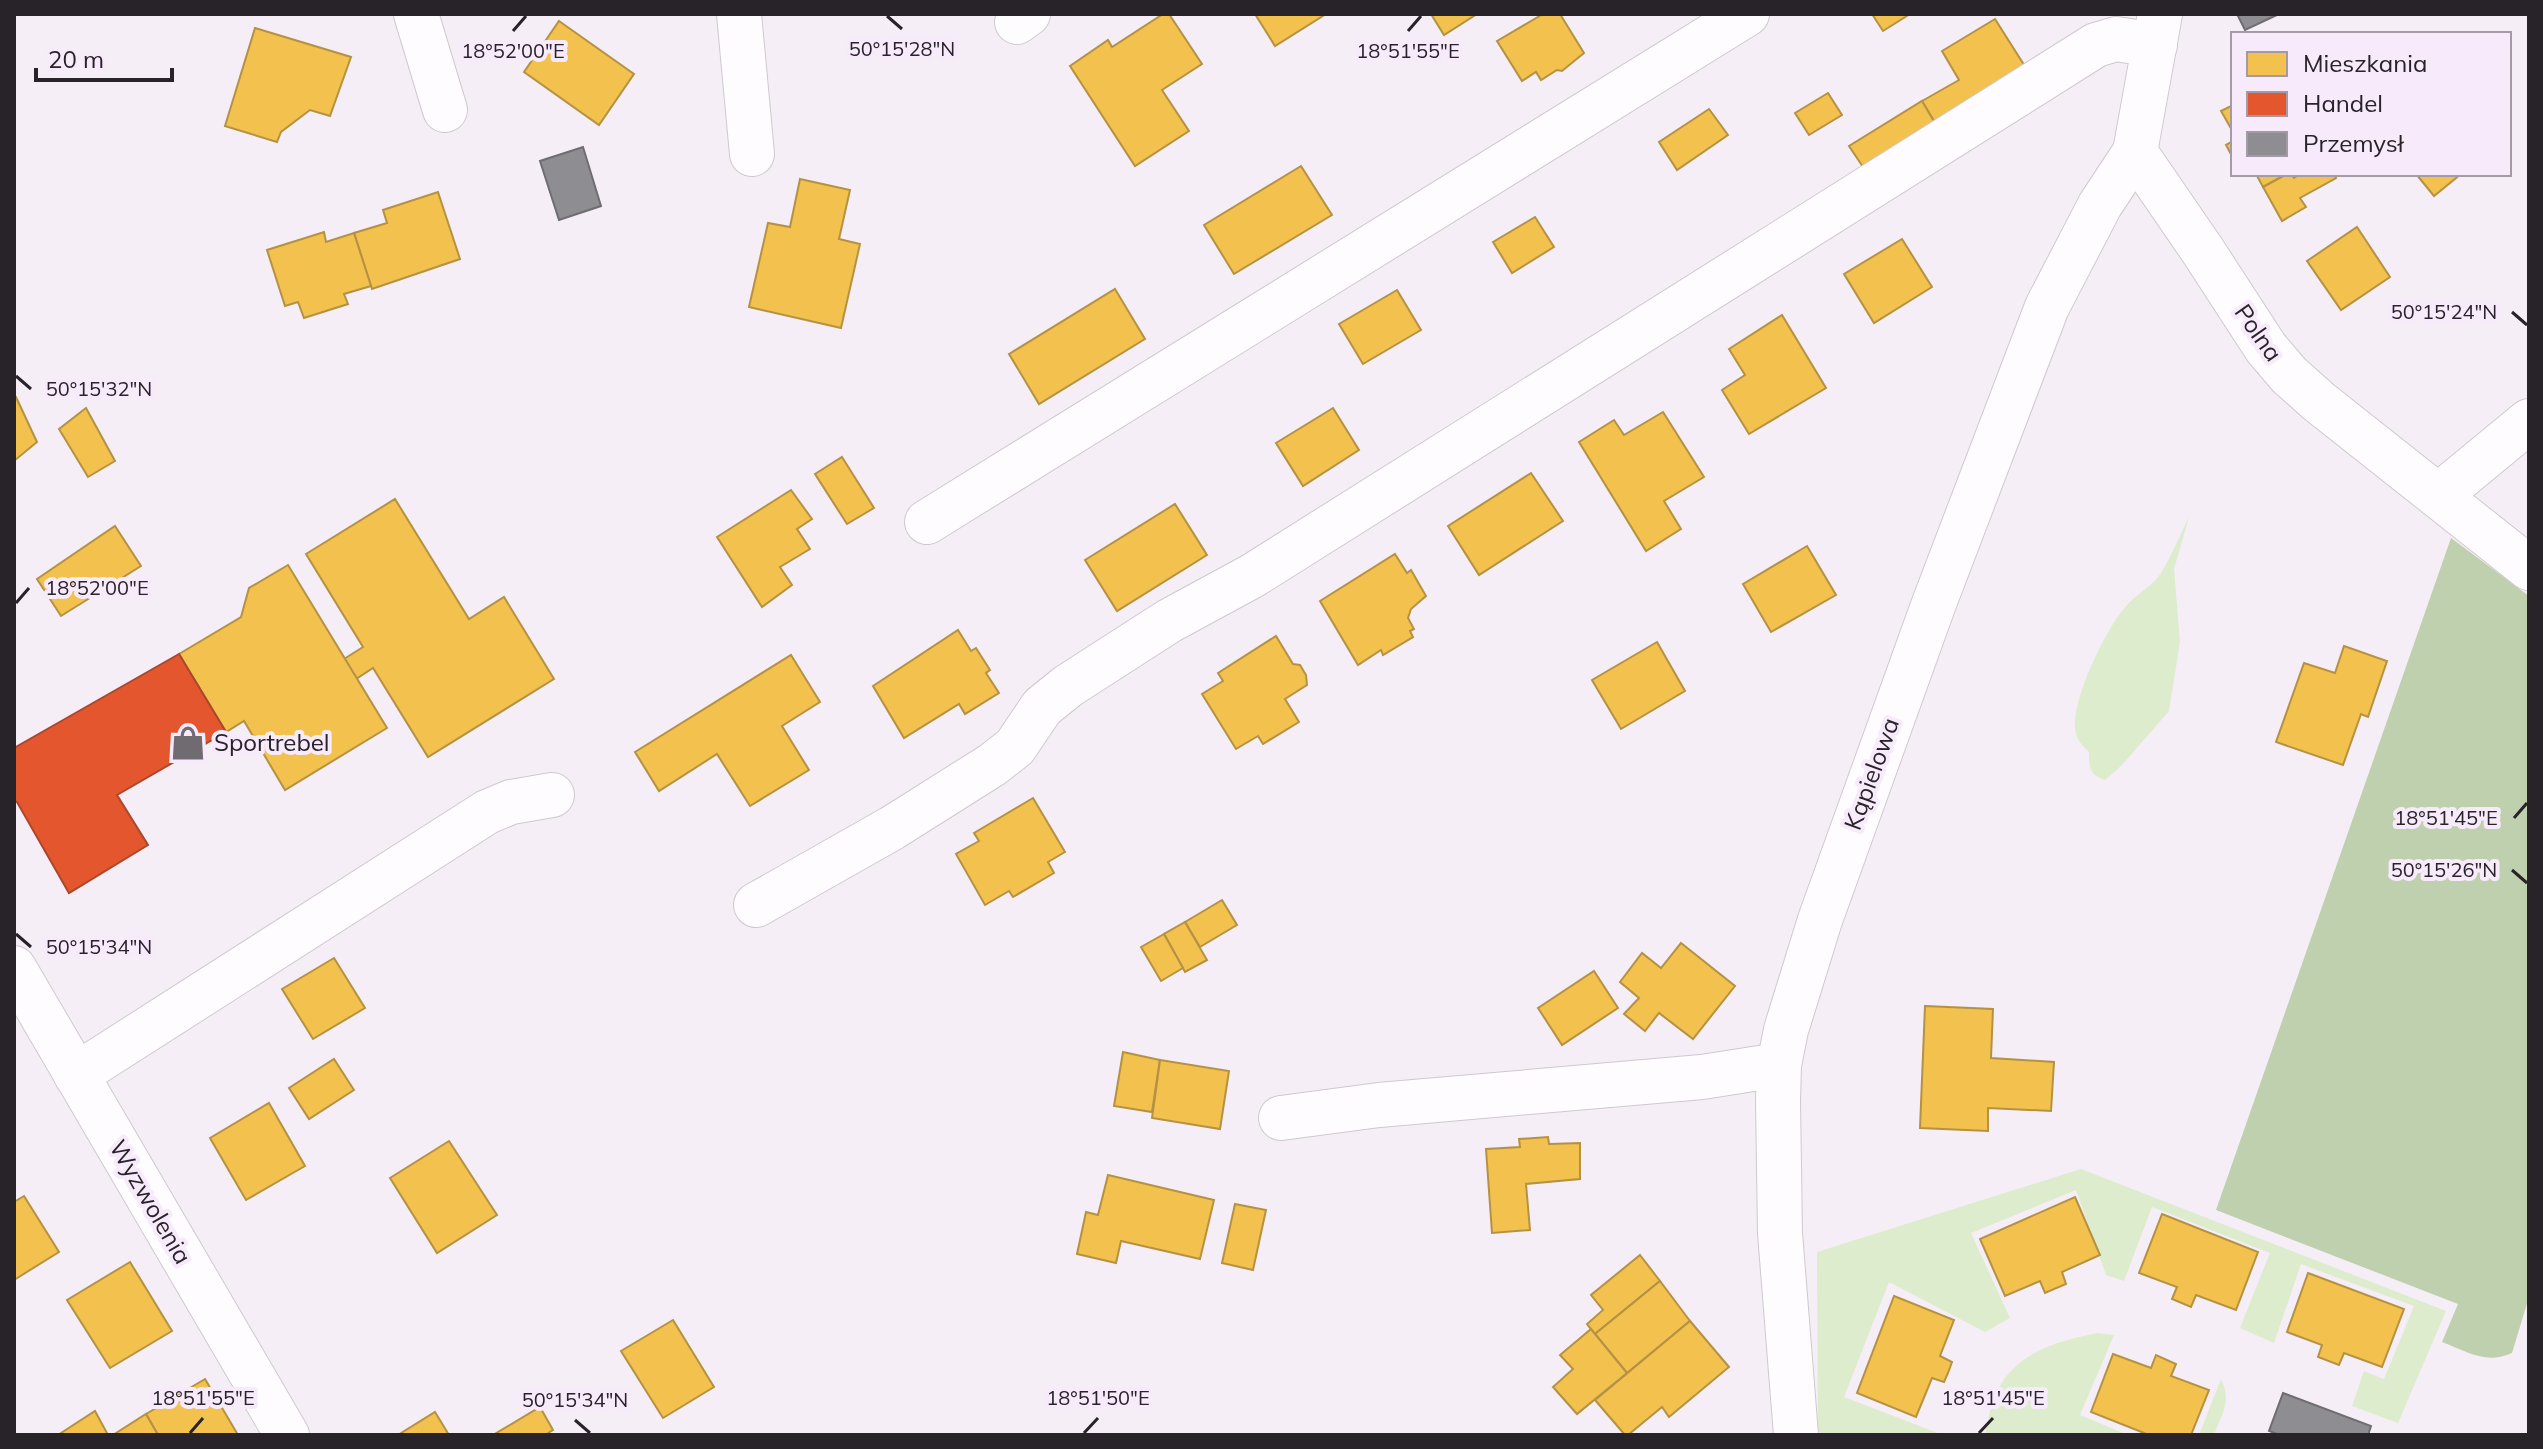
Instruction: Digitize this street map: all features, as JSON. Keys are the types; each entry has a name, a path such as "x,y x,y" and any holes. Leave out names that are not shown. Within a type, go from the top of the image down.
{"street":[{"path":"416,14 445,110"},
{"path":"739,14 752,154"},
{"path":"927,522 1747,14"},
{"path":"756,905 851,852 992,765 1015,747 1042,707 1169,621 1252,576 2096,45 2158,30 2135,152"},
{"name":"Polna","path":"2135,152 2266,348 2289,375 2529,568"},
{"name":"Kąpielowa","path":"1796,1435 1780,1233 1779,1065 1786,1030 1820,920 1952,552 2047,307 2100,205 2135,152"},
{"path":"2438,496 2529,421"},
{"path":"76,1075 487,812 511,802 552,795"},
{"name":"Wyzwolenia","path":"14,968 287,1435"},
{"path":"1281,1118 1379,1105 1702,1077 1779,1065"}],"green space":[{"path":"2189,517 2174,569 2180,642 2169,711 2105,780 2093,773 2089,752 2076,734 2080,696 2112,626 2130,602 2161,573"},
{"path":"2451,538 2529,596 2529,1297 2512,1353 2493,1358 2442,1342 2458,1304 2216,1210"},
{"path":"2081,1169 2446,1311 2398,1423 2352,1406 2364,1371 2384,1379 2414,1306 2301,1264 2274,1343 2240,1328 2270,1253 2152,1207 2124,1281 2106,1275 2076,1190 1971,1233 2010,1318 1985,1332 1889,1282 1844,1397 1943,1435 1830,1435 1818,1432 1817,1252"},
{"path":"2098,1333 2114,1335 2080,1415 2128,1435 1985,1435 1994,1398 2015,1367 2053,1345"},
{"path":"2221,1379 2226,1394 2223,1414 2214,1435 2199,1435"}],"building: Mieszkania":[{"path":"1163,14 1169,14 1202,64 1162,90 1189,131 1135,166 1070,66 1108,40 1112,47"},
{"path":"1255,14 1326,14 1275,46"},
{"path":"1431,14 1477,14 1444,35"},
{"path":"1543,14 1560,14 1584,53 1562,71 1557,70 1541,80 1536,72 1522,81 1497,41"},
{"path":"1872,14 1910,14 1883,31"},
{"path":"1995,19 2026,68 1935,123 1922,101 1959,80 1942,51"},
{"path":"559,21 634,74 599,125 524,72"},
{"path":"255,28 351,57 330,116 310,110 281,132 277,142 225,126"},
{"path":"1828,93 1842,115 1809,135 1795,113"},
{"path":"1922,101 1935,123 1863,167 1849,146"},
{"path":"2231,106 2231,128 2221,111"},
{"path":"1709,109 1728,135 1677,170 1659,142"},
{"path":"1301,166 1332,215 1234,274 1204,225"},
{"path":"2257,176 2283,176 2263,187"},
{"path":"2283,176 2336,178 2300,198 2306,207 2282,221 2263,187"},
{"path":"2418,176 2459,176 2434,196"},
{"path":"800,179 850,190 839,239 860,244 841,328 749,307 768,223 790,227"},
{"path":"438,192 460,259 372,289 354,233 387,223 383,210"},
{"path":"1535,217 1554,247 1512,273 1493,242"},
{"path":"2357,227 2390,277 2341,310 2307,261"},
{"path":"324,232 326,242 354,233 371,286 344,294 348,304 304,318 298,302 285,306 267,250"},
{"path":"1902,239 1932,287 1874,323 1844,274"},
{"path":"1115,289 1145,339 1039,404 1009,354"},
{"path":"1397,290 1421,330 1363,364 1339,324"},
{"path":"1782,315 1826,388 1749,434 1722,390 1745,375 1729,349"},
{"path":"14,398 37,442 14,461"},
{"path":"86,408 115,461 88,477 59,429"},
{"path":"1333,408 1359,450 1303,486 1276,443"},
{"path":"1663,412 1704,477 1664,501 1681,529 1646,551 1579,442 1614,420 1624,435"},
{"path":"842,457 874,508 847,524 815,474"},
{"path":"1531,473 1563,521 1479,575 1448,526"},
{"path":"791,490 812,519 797,529 810,549 780,567 792,585 762,607 717,537"},
{"path":"395,499 469,619 504,597 554,679 428,757 373,668 356,679 344,659 363,647 306,554"},
{"path":"1175,504 1207,555 1117,611 1085,560"},
{"path":"115,526 141,566 61,616 37,579"},
{"path":"1807,546 1836,595 1771,632 1743,584"},
{"path":"1395,554 1407,573 1411,570 1426,596 1411,609 1408,618 1414,629 1410,631 1413,637 1383,655 1381,650 1358,665 1320,601"},
{"path":"288,565 387,728 285,790 244,721 226,732 179,654 241,617 249,588"},
{"path":"958,630 971,651 976,648 990,670 986,673 999,693 965,714 959,704 904,738 873,686"},
{"path":"1276,636 1293,664 1300,665 1306,675 1307,685 1285,699 1299,722 1263,744 1258,736 1236,749 1202,694 1223,681 1218,673"},
{"path":"1657,642 1685,691 1621,729 1592,680"},
{"path":"2344,646 2387,661 2368,717 2361,714 2343,765 2276,742 2304,663 2335,673"},
{"path":"791,655 820,702 782,726 809,770 750,806 717,754 659,791 635,752"},
{"path":"1033,798 1065,852 1048,862 1054,873 1013,897 1009,891 985,905 956,854 979,841 974,833"},
{"path":"1222,900 1237,925 1200,947 1185,922"},
{"path":"1185,922 1207,960 1185,972 1164,934"},
{"path":"1164,934 1183,968 1161,981 1141,947"},
{"path":"1681,943 1735,986 1693,1039 1659,1013 1645,1031 1624,1014 1639,998 1620,982 1642,953 1661,968"},
{"path":"334,958 365,1008 313,1039 282,989"},
{"path":"1594,971 1618,1008 1562,1045 1538,1008"},
{"path":"1925,1006 1993,1009 1991,1058 2054,1062 2051,1111 1988,1108 1988,1131 1920,1128"},
{"path":"1123,1052 1160,1060 1152,1112 1114,1106"},
{"path":"334,1059 354,1090 309,1119 289,1088"},
{"path":"1160,1060 1229,1071 1220,1129 1152,1118"},
{"path":"269,1103 305,1166 246,1200 210,1138"},
{"path":"1548,1137 1549,1144 1580,1143 1580,1179 1526,1184 1530,1230 1492,1233 1486,1149 1520,1147 1519,1139"},
{"path":"449,1141 497,1215 437,1253 390,1178"},
{"path":"1108,1175 1214,1200 1200,1259 1121,1241 1116,1263 1077,1254 1086,1212 1098,1215"},
{"path":"24,1196 59,1252 14,1280 14,1202"},
{"path":"2075,1197 2100,1255 2062,1272 2066,1284 2045,1293 2040,1281 2005,1296 1980,1239"},
{"path":"1235,1204 1266,1210 1253,1270 1222,1263"},
{"path":"2162,1214 2258,1252 2236,1310 2196,1295 2191,1307 2172,1299 2177,1287 2139,1273"},
{"path":"1640,1255 1660,1281 1595,1334 1587,1324 1603,1310 1591,1295"},
{"path":"130,1262 172,1331 110,1368 67,1300"},
{"path":"2308,1273 2404,1309 2382,1367 2344,1353 2339,1365 2318,1357 2322,1345 2287,1332"},
{"path":"1660,1281 1690,1321 1627,1373 1595,1334"},
{"path":"1894,1296 1954,1320 1940,1356 1952,1362 1948,1373 1944,1382 1932,1378 1916,1417 1857,1393"},
{"path":"673,1320 714,1387 663,1418 621,1351"},
{"path":"1690,1321 1729,1367 1669,1417 1662,1407 1625,1435 1595,1400"},
{"path":"1591,1329 1627,1373 1577,1414 1553,1387 1573,1369 1560,1355"},
{"path":"2113,1354 2151,1368 2156,1355 2176,1364 2171,1376 2209,1390 2191,1435 2149,1435 2091,1412"},
{"path":"205,1379 238,1435 158,1435 146,1414"},
{"path":"540,1407 553,1430 545,1435 493,1435"},
{"path":"95,1411 108,1435 58,1435"},
{"path":"435,1412 449,1435 398,1435"},
{"path":"146,1414 158,1435 113,1435"}],"building: Handel":[{"path":"179,654 226,732 117,795 148,845 69,893 14,801 14,748"}],"building: Przemysł":[{"path":"2237,14 2279,14 2245,30"},
{"path":"583,147 601,206 559,220 540,161"},
{"path":"2283,1393 2371,1426 2368,1435 2280,1435 2269,1431"}],"place":[{"name":"Sportrebel","path":"188,743"}]}
